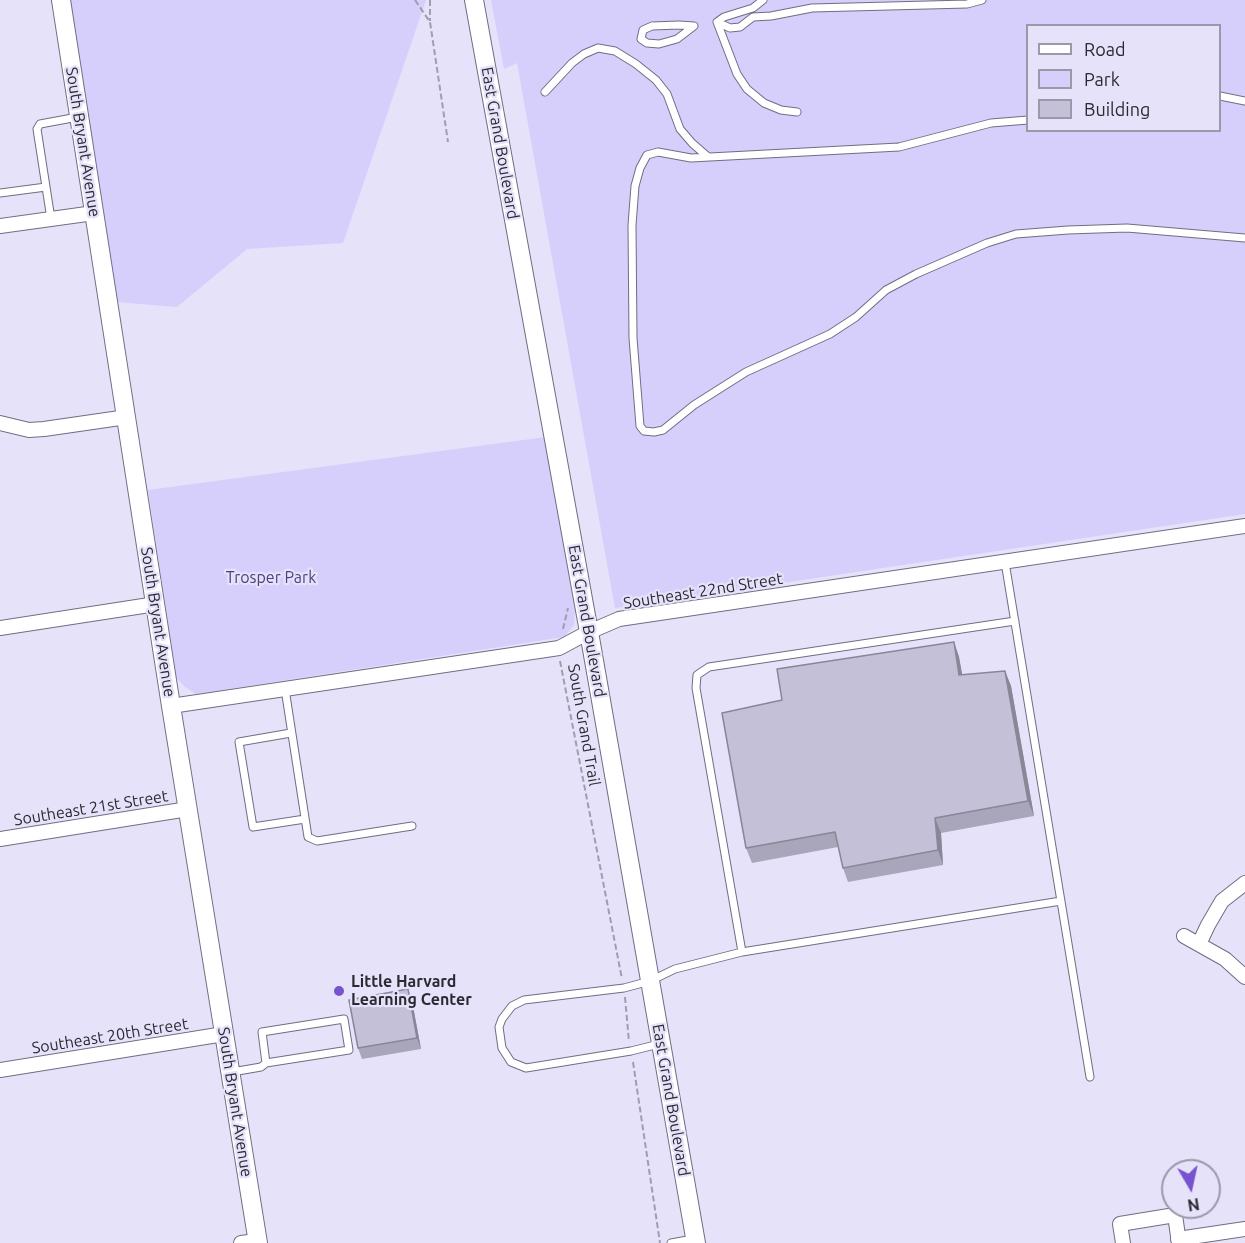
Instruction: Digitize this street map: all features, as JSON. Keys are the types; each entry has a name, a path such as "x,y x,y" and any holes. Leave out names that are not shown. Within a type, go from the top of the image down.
{"street":[{"name":"South Bryant Avenue","path":"61,0 230,1072 252,1242"},
{"name":"East Grand Boulevard","path":"474,0 589,632 696,1241"},
{"path":"0,226 94,213"},
{"path":"0,423 29,430 127,417"},
{"name":"Southeast 22nd Street","path":"171,706 559,648 619,619 1245,526"},
{"path":"0,628 156,604"},
{"name":"Southeast 21st Street","path":"0,839 188,809"},
{"path":"1199,944 1222,901 1245,883"},
{"path":"1184,936 1225,959 1245,977"},
{"name":"Southeast 20th Street","path":"0,1070 224,1035"},
{"path":"1123,1243 1120,1224 1175,1215 1179,1241 1245,1229"}],"lane":[{"path":"717,22 724,17 753,8 763,0"},
{"path":"717,22 730,28 740,27 753,17 812,8 966,4 982,0"},
{"path":"717,22 737,74 747,89 764,104 796,112"},
{"path":"652,26 694,26 677,39 659,44 647,43 641,39 643,30 652,26"},
{"path":"545,92 572,63 584,54 598,48 615,51 656,80 667,94 680,129 708,157"},
{"path":"1221,96 1245,101"},
{"path":"51,219 37,129 40,124 79,117"},
{"path":"1026,120 991,123 899,147 691,158 658,152 647,155 640,168 635,186 632,225 633,338 637,408 640,426 644,431 663,430 694,405 746,372 830,334 856,317 886,290 916,274 987,243 1016,234 1127,228 1245,238"},
{"path":"0,193 46,187"},
{"path":"1005,562 1090,1077"},
{"path":"742,952 696,688 697,675 709,667 1015,621"},
{"path":"285,689 308,837 317,841 412,826"},
{"path":"291,734 239,742 253,827 305,819"},
{"path":"661,1043 631,1051 526,1068 511,1062 502,1048 499,1027 512,1006 524,1000 624,988 650,981 675,969 742,952 1061,901"},
{"path":"230,1072 261,1067 266,1063 349,1050 344,1019 262,1032 266,1063"},
{"path":"671,1243 696,1241"}],"path":[{"path":"415,0 430,22"},
{"path":"430,0 430,22 448,142"},
{"name":"South Grand Trail","path":"567,600 567,617 559,648 572,729 624,988 626,1027 660,1243"}],"green space":[{"path":"69,0 426,0 343,243 247,249 177,307 117,302"},
{"path":"491,0 1245,0 1245,514 615,608 517,63 504,69"},
{"name":"Trosper Park","path":"546,437 575,607 574,625 564,637 196,694 176,677 148,490"}],"building":[{"path":"954,642 959,675 1005,671 1028,801 935,818 938,850 843,868 835,832 746,848 722,713 782,700 777,669"},
{"path":"408,989 417,1038 358,1048 349,1000"}],"place":[{"name":"Little Harvard Learning Center","path":"339,991"}]}
